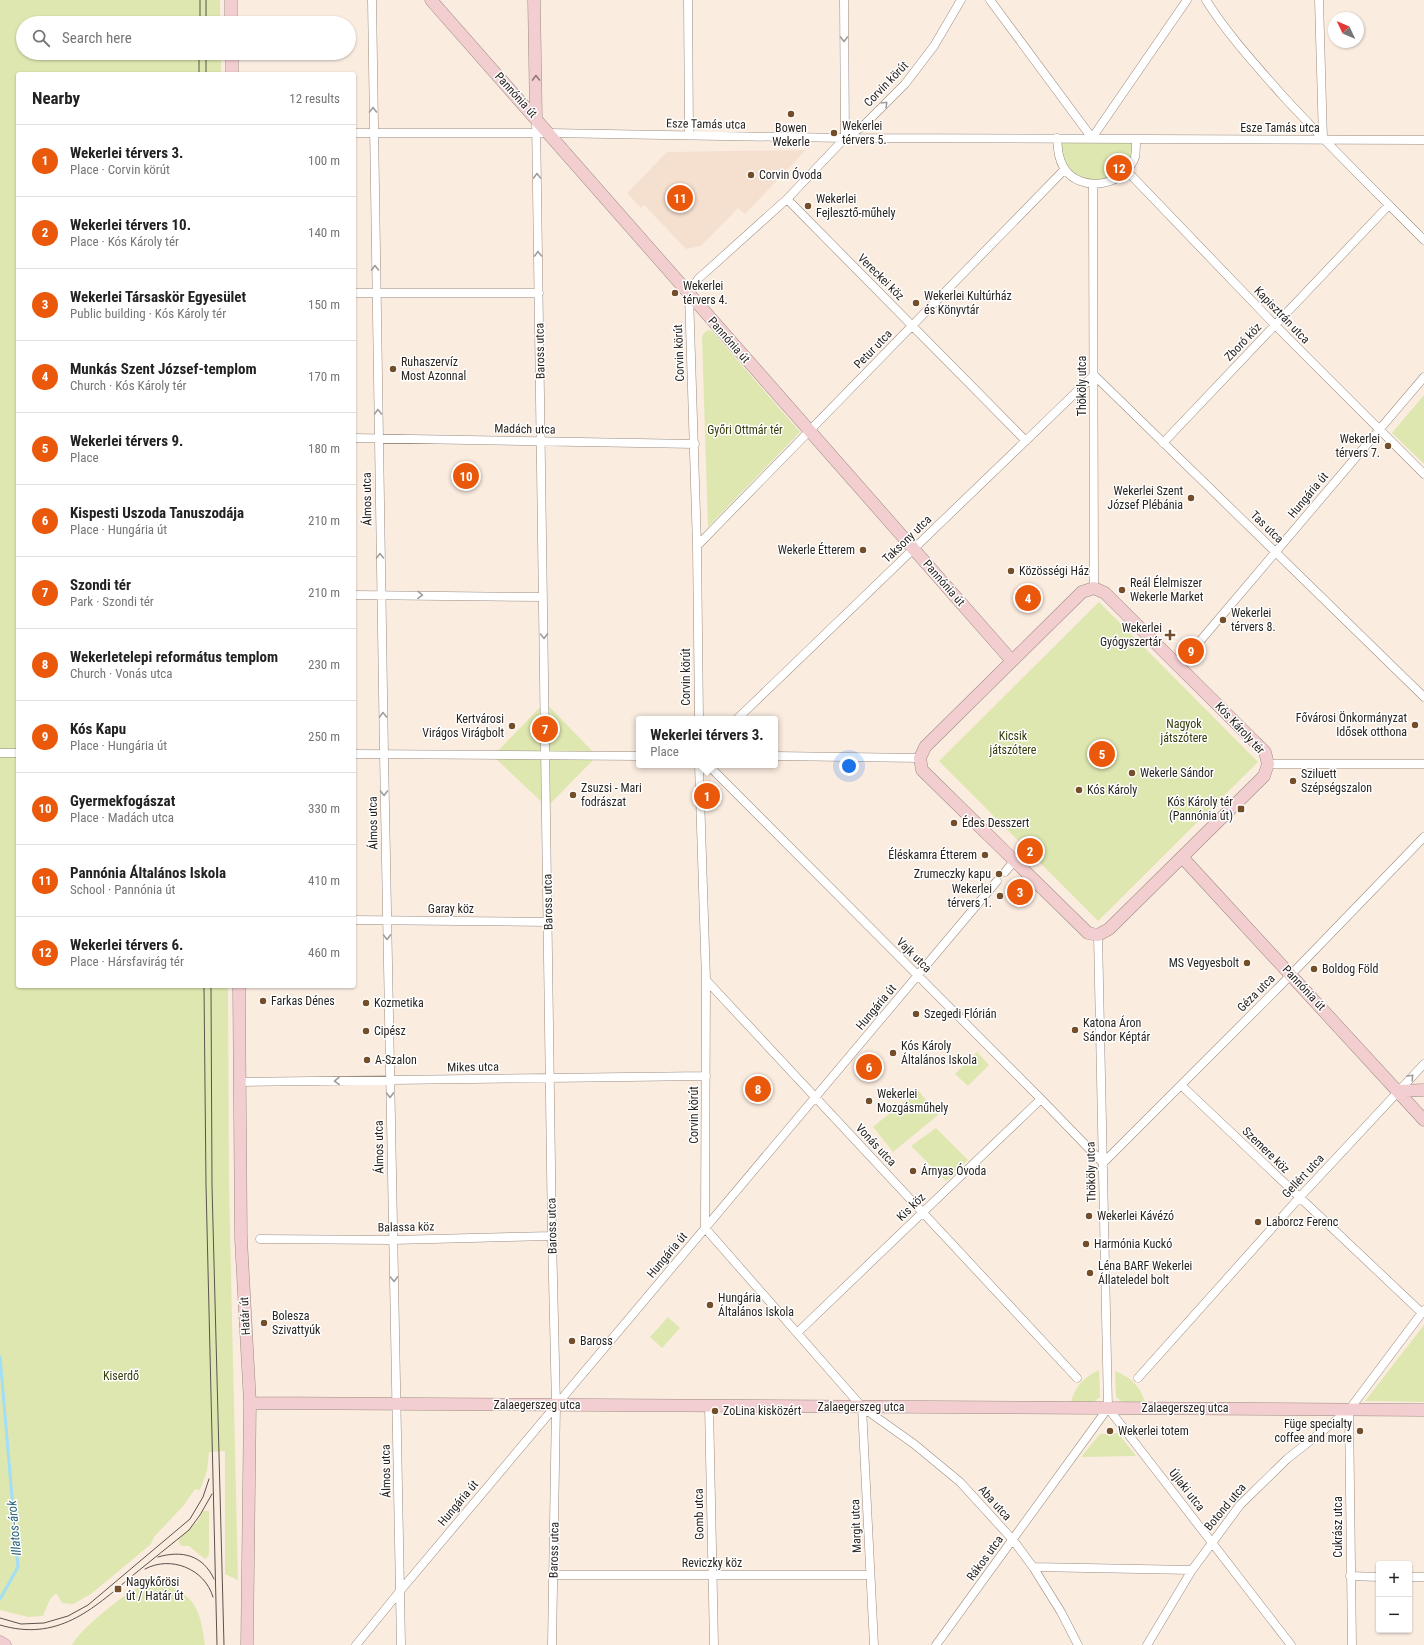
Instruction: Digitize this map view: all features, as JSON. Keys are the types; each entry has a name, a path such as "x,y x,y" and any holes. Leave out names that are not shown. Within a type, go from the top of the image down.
{"street":[{"path":"231,0 231,16"},
{"name":"Álmos utca","path":"372,0 378,438 401,1645"},
{"name":"Pannónia út","path":"431,0 536,117 689,294 1012,660"},
{"name":"Baross utca","path":"534,0 543,597 546,702 552,1236 556,1405 552,1645"},
{"path":"688,0 689,135"},
{"path":"844,0 845,138"},
{"name":"Corvin körút","path":"698,716 695,444 689,294 698,279 787,199 845,138 863,126 918,70 961,0"},
{"path":"990,0 1092,138 1187,0"},
{"path":"1206,0 1218,20 1246,55 1324,140 1424,240"},
{"path":"1319,0 1324,140"},
{"path":"232,60 232,72"},
{"name":"Esze Tamás utca","path":"356,133 689,135 845,138 1424,140"},
{"path":"1057,138 1058,155 1065,169 1078,180 1093,185 1111,182 1127,171 1135,157 1136,138"},
{"name":"Petur utca","path":"697,546 1065,169"},
{"name":"Kapisztrán utca","path":"1127,171 1275,326 1424,474"},
{"name":"Thököly utca","path":"1093,185 1094,588"},
{"name":"Vereckei köz","path":"787,199 1026,441"},
{"name":"Zboró köz","path":"1163,443 1389,206"},
{"path":"356,293 539,294"},
{"name":"Taksony utca","path":"740,716 1094,375"},
{"name":"Tas utca","path":"1094,375 1424,697"},
{"name":"Hungária út","path":"1195,647 1424,377"},
{"name":"Madách utca","path":"356,438 695,444"},
{"path":"1094,588 1082,592 1012,660 925,747 920,758 922,770 1088,933 1098,935"},
{"name":"Kós Károly tér","path":"1094,588 1105,592 1265,752 1268,764 1264,776 1109,929 1098,935"},
{"path":"356,595 543,597"},
{"path":"1178,666 1188,655"},
{"path":"0,753 16,753"},
{"path":"356,754 636,756"},
{"path":"778,756 920,758"},
{"path":"1268,764 1424,764"},
{"name":"Corvin körút","path":"699,768 706,980 705,1228"},
{"name":"Vajk utca","path":"711,768 1041,1099 1102,1163"},
{"name":"Géza utca","path":"1102,1163 1182,1086 1292,975 1424,836"},
{"name":"Pannónia út","path":"1182,857 1424,1120"},
{"path":"1005,872 1015,860"},
{"name":"Hungária út","path":"356,1645 997,881"},
{"name":"Garay köz","path":"356,920 549,922"},
{"name":"Thököly utca","path":"1098,935 1108,1408"},
{"name":"Vonás utca","path":"706,980 1077,1378"},
{"name":"Határ út","path":"239,988 241,1239 250,1403 247,1645"},
{"name":"Gellért utca","path":"1138,1378 1299,1198 1424,1064"},
{"name":"Mikes utca","path":"240,1082 706,1076"},
{"name":"Szemere köz","path":"1182,1086 1299,1198 1423,1311"},
{"path":"1398,1091 1424,1090"},
{"name":"Kis köz","path":"797,1333 1041,1099"},
{"path":"705,1228 862,1406"},
{"name":"Balassa köz","path":"260,1239 393,1240 552,1236"},
{"name":"Botond utca","path":"1147,1645 1192,1570 1240,1505 1287,1459 1349,1410 1423,1311"},
{"name":"Zalaegerszeg utca","path":"250,1403 1424,1410"},
{"name":"Gomb utca","path":"709,1406 714,1645"},
{"name":"Aba utca","path":"862,1406 914,1444 960,1482 1013,1540 1033,1567 1061,1612 1078,1645"},
{"name":"Margit utca","path":"862,1406 874,1645"},
{"name":"Rákos utca","path":"936,1645 1108,1408"},
{"name":"Újlaki utca","path":"1108,1408 1291,1645"},
{"name":"Cukrász utca","path":"1349,1410 1352,1645"},
{"path":"1033,1567 1192,1570"},
{"name":"Reviczky köz","path":"553,1575 870,1575"},
{"path":"1350,1576 1376,1577"},
{"path":"1412,1577 1424,1577"}],"shaded area":[{"path":"806,150 745,214 738,208 701,246 686,249 644,205 641,208 627,193 667,152"}],"green space":[{"name":"Kiserdő","path":"0,0 220,0 220,16 16,16 16,60 221,60 221,72 16,72 16,988 228,988 229,1188 238,1580 225,1574 225,1451 209,1452 207,1471 200,1490 195,1489 184,1505 154,1537 151,1544 91,1594 73,1604 62,1603 56,1593 50,1599 43,1616 28,1617 0,1610"},
{"path":"1057,138 1136,139 1127,171 1093,185 1065,169"},
{"name":"Győri Ottmár tér","path":"708,330 712,331 800,432 708,527 702,337"},
{"path":"1424,395 1424,464 1392,433"},
{"path":"1099,602 1258,762 1098,921 939,761"},
{"path":"545,702 597,756 547,807 493,756"},
{"path":"977,1052 989,1065 968,1086 955,1074"},
{"path":"918,1090 938,1115 893,1152 873,1127"},
{"path":"936,1128 968,1160 946,1181 911,1146"},
{"path":"668,1317 680,1328 662,1348 650,1337"},
{"path":"1424,1325 1424,1402 1365,1401"},
{"path":"1099,1370 1100,1397 1094,1402 1071,1402 1075,1391 1081,1383"},
{"path":"1115,1371 1126,1376 1138,1387 1145,1402 1122,1402 1116,1397"},
{"path":"1118,1433 1136,1456 1081,1457 1100,1434"},
{"path":"203,1511 209,1511 209,1555 205,1559 189,1546 181,1546 178,1540 198,1521"},
{"path":"161,1582 182,1593 194,1605 201,1622 205,1645 72,1645 94,1620 128,1593 146,1584"}],"waterway":[{"name":"Illatos-árok","path":"0,1357 18,1567 0,1599"}],"tram line":[{"path":"200,0 200,16"},
{"path":"206,0 206,16"},
{"path":"199,60 199,72"},
{"path":"206,60 206,72"},
{"path":"204,988 206,1185 217,1645"},
{"path":"211,988 212,1186 224,1645"},
{"path":"0,1618 21,1624 44,1623 68,1616 88,1605 190,1519 203,1497 209,1479"},
{"path":"0,1625 20,1629 39,1629 56,1626 72,1620 88,1611 189,1530 212,1494"},
{"path":"158,1557 175,1554 191,1556 204,1564 214,1579"},
{"path":"145,1569 155,1565 165,1564 176,1564 186,1567 203,1579 209,1587 213,1597"}],"place":[{"name":"Bowen Wekerle","path":"791,114"},
{"name":"Wekerlei térvers 5.","path":"834,133"},
{"name":"Wekerlei térvers 6.","path":"1119,168"},
{"name":"Corvin Óvoda","path":"751,175"},
{"name":"Pannónia Általános Iskola","path":"680,198"},
{"name":"Wekerlei Fejlesztő-műhely","path":"808,206"},
{"name":"Wekerlei térvers 4.","path":"675,293"},
{"name":"Wekerlei Kultúrház és Könyvtár","path":"916,303"},
{"name":"Ruhaszervíz Most Azonnal","path":"393,369"},
{"name":"Wekerlei térvers 7.","path":"1388,446"},
{"name":"Gyermekfogászat","path":"466,476"},
{"name":"Wekerlei Szent József Plébánia","path":"1191,498"},
{"name":"Wekerle Étterem","path":"863,550"},
{"name":"Közösségi Ház","path":"1011,571"},
{"name":"Reál Élelmiszer Wekerle Market","path":"1122,590"},
{"name":"Munkás Szent József-templom","path":"1028,598"},
{"name":"Wekerlei térvers 8.","path":"1223,620"},
{"name":"Wekerlei Gyógyszertár","path":"1170,635"},
{"name":"Kós Kapu","path":"1191,651"},
{"name":"Fővárosi Önkormányzat Idősek otthona","path":"1415,725"},
{"name":"Kertvárosi Virágos Virágbolt","path":"512,726"},
{"name":"Szondi tér","path":"545,729"},
{"name":"Wekerlei térvers 9.","path":"1102,754"},
{"name":"Wekerle Sándor","path":"1132,773"},
{"name":"Sziluett Szépségszalon","path":"1293,781"},
{"name":"Kós Károly","path":"1079,790"},
{"name":"Zsuzsi - Mari fodrászat","path":"573,795"},
{"name":"Wekerlei térvers 3.","path":"707,796"},
{"name":"Kós Károly tér (Pannónia út)","path":"1241,809"},
{"name":"Édes Desszert","path":"954,823"},
{"name":"Wekerlei térvers 10.","path":"1030,851"},
{"name":"Éléskamra Étterem","path":"985,855"},
{"name":"Zrumeczky kapu","path":"999,874"},
{"name":"Wekerlei Társaskör Egyesület","path":"1020,892"},
{"name":"Wekerlei térvers 1.","path":"1000,896"},
{"name":"MS Vegyesbolt","path":"1247,963"},
{"name":"Boldog Föld","path":"1314,969"},
{"name":"Farkas Dénes","path":"263,1001"},
{"name":"Kozmetika","path":"366,1003"},
{"name":"Szegedi Flórián","path":"916,1014"},
{"name":"Katona Áron Sándor Képtár","path":"1075,1030"},
{"name":"Cipész","path":"366,1031"},
{"name":"Kós Károly Általános Iskola","path":"893,1053"},
{"name":"A-Szalon","path":"367,1060"},
{"name":"Kispesti Uszoda Tanuszodája","path":"869,1067"},
{"name":"Wekerletelepi református templom","path":"758,1089"},
{"name":"Wekerlei Mozgásműhely","path":"869,1101"},
{"name":"Árnyas Óvoda","path":"913,1171"},
{"name":"Wekerlei Kávézó","path":"1089,1216"},
{"name":"Laborcz Ferenc","path":"1258,1222"},
{"name":"Harmónia Kuckó","path":"1086,1244"},
{"name":"Léna BARF Wekerlei Állateledel bolt","path":"1090,1273"},
{"name":"Hungária Általános Iskola","path":"710,1305"},
{"name":"Bolesza Szivattyúk","path":"264,1323"},
{"name":"Baross","path":"572,1341"},
{"name":"ZoLina kisközért","path":"715,1411"},
{"name":"Wekerlei totem","path":"1110,1431"},
{"name":"Füge specialty coffee and more","path":"1360,1431"},
{"name":"Nagykőrösi út / Határ út","path":"118,1589"}],"park label":[{"name":"Nagyok játszótere","path":"1184,731"},
{"name":"Kicsik játszótere","path":"1013,743"}]}
